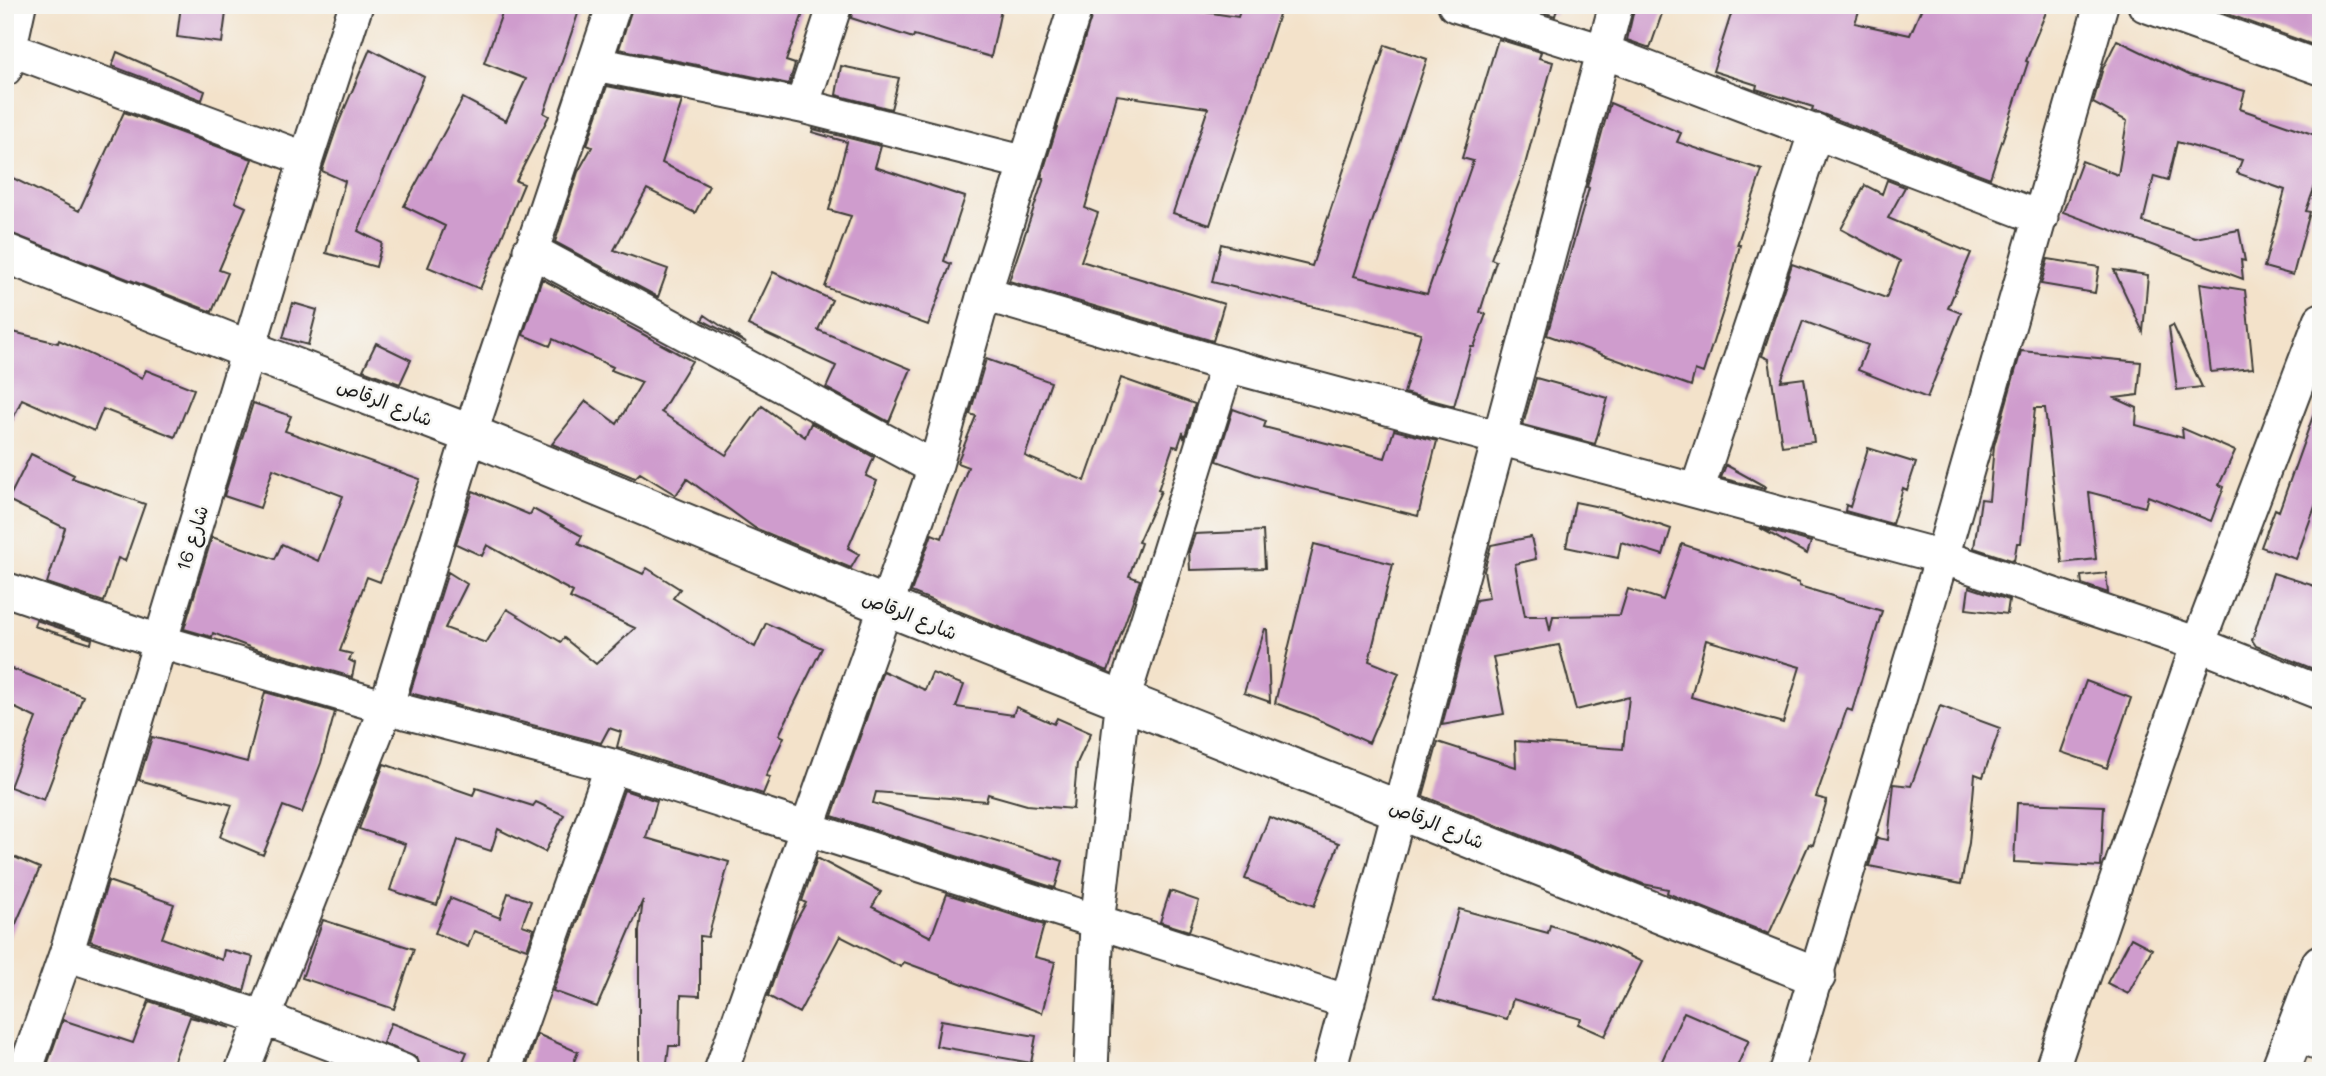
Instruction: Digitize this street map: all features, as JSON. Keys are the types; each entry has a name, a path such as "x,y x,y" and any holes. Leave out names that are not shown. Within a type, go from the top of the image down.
{"street":[{"path":"19,5 8,59 306,159"},
{"name":"شارع 16","path":"25,1071 66,954 306,159 356,5"},
{"path":"242,1071 261,1017 386,707 470,434 614,5"},
{"path":"802,106 835,5"},
{"path":"721,1071 935,468 984,294 1076,5"},
{"path":"1455,5 1605,52 2040,218"},
{"path":"1329,1071 1616,5"},
{"path":"1787,1071 1942,557 2101,5"},
{"path":"2145,5 2321,68"},
{"path":"596,64 802,106 1026,163"},
{"path":"1697,491 1816,131"},
{"path":"530,250 935,468"},
{"name":"شارع الرقاص","path":"5,253 248,350 470,434 886,606 1816,976"},
{"path":"984,294 1227,365 1942,557 2198,644 2321,693"},
{"path":"2051,1071 2198,644 2321,320"},
{"path":"1091,1071 1097,924 1123,699 1227,365"},
{"path":"5,589 161,642 386,707 612,766 1097,924 1348,1002"},
{"path":"504,1071 612,766"},
{"path":"66,954 261,1017 403,1071"},
{"path":"2280,1071 2308,1036 2321,964"}],"building":[{"path":"181,5 227,5 222,43 177,37"},
{"path":"505,5 581,5 544,113 549,116 516,181 524,184 480,289 428,267 445,226 404,206 463,98 506,121 526,79 484,63"},
{"path":"633,5 806,5 786,61 795,64 789,84 619,49"},
{"path":"854,5 1002,5 991,57 914,35 913,38 851,18"},
{"path":"1095,5 1158,5 1238,17 1242,5 1282,5 1210,225 1173,213 1208,108 1117,95 1085,208 1098,213 1081,261 1224,304 1213,341 1009,281 1044,178 1041,178"},
{"path":"1520,5 1558,5 1555,16"},
{"path":"1635,5 1665,5 1650,48 1627,40"},
{"path":"1734,5 1861,5 1855,23 1910,35 1923,5 2049,5 2026,61 2028,62 1990,178 1812,110 1813,107 1756,89 1757,85 1713,71"},
{"path":"2203,5 2321,5 2316,46"},
{"path":"1498,39 1541,52 1539,58 1553,62 1523,172 1491,259 1496,261 1480,312 1486,314 1474,347 1471,347 1454,406 1404,393 1421,333 1212,282 1221,244 1312,266 1385,45 1427,59 1354,276 1427,294 1473,161 1462,158"},
{"path":"2117,40 2189,75 2245,91 2240,109 2321,137 2321,169 2306,211 2310,212 2293,275 2264,267 2285,190 2237,173 2242,160 2177,142 2168,180 2154,176 2143,222 2195,238 2239,230 2245,261 2241,260 2243,279 2063,212 2082,161 2118,175 2127,121 2093,103 2103,68"},
{"path":"370,49 424,77 358,231 382,243 376,267 326,253 345,181 322,171 338,124"},
{"path":"117,52 205,91 202,100 112,66"},
{"path":"841,66 899,78 891,109 836,95"},
{"path":"607,86 682,101 662,163 709,186 695,213 647,189 614,250 668,269 658,297 555,242 578,172 592,147 587,145"},
{"path":"1610,103 1681,133 1677,142 1762,170 1737,245 1740,245 1725,305 1703,373 1695,370 1691,386 1547,335"},
{"path":"124,112 252,159 235,202 246,207 219,270 228,273 212,312 5,231 5,174 79,211"},
{"path":"813,129 881,146 875,167 965,197 944,261 951,264 928,325 825,287 851,216 829,210 847,142 812,132"},
{"path":"1887,180 1905,187 1888,218 1971,253 1948,308 1961,313 1927,398 1858,370 1868,345 1803,321 1781,381 1804,378 1814,442 1782,446 1769,359 1762,356 1792,264 1886,298 1900,261 1841,229 1865,185 1882,194"},
{"path":"2048,259 2099,267 2095,293 2041,284"},
{"path":"2114,270 2148,275 2143,332"},
{"path":"773,272 832,300 818,330 911,369 889,422 826,388 836,366 748,325"},
{"path":"542,279 692,361 661,412 726,455 762,406 805,437 811,423 874,457 866,476 877,481 848,548 859,554 851,568 755,528 687,479 676,495 640,473 635,478 552,444 586,401 617,424 642,382 611,370 613,367 553,339 550,346 523,335"},
{"path":"2200,283 2245,290 2253,368 2211,372"},
{"path":"293,303 317,310 308,345 283,338"},
{"path":"705,315 746,343 702,320"},
{"path":"2173,325 2202,387 2177,390 2169,327"},
{"path":"13,332 58,343 59,340 142,378 146,370 194,389 175,437 103,409 94,431 22,399 5,436 5,362"},
{"path":"376,343 411,360 400,384 363,370"},
{"path":"2021,351 2141,362 2138,395 2115,398 2137,408 2136,425 2183,438 2182,428 2235,451 2219,485 2224,487 2211,521 2148,496 2145,507 2089,492 2096,559 2062,563 2045,408 2035,408 2021,543 2017,543 2014,561 1974,548 1981,499 1989,500 1994,446"},
{"path":"986,359 1051,382 1025,456 1085,481 1121,378 1195,404 1184,439 1183,432 1178,447 1173,446 1158,490 1161,491 1138,542 1141,543 1129,576 1140,580 1108,671 911,592 932,534 942,538 968,467 957,463 976,416 970,414"},
{"path":"1536,378 1608,398 1595,444 1523,425"},
{"path":"2318,402 2321,403 2321,490 2296,559 2261,547 2275,509 2279,511"},
{"path":"253,403 291,416 285,431 420,479 380,582 367,577 340,651 352,654 349,660 355,663 352,677 252,648 213,633 212,637 184,629 212,537 275,559 282,544 318,561 343,496 273,469 260,508 224,496"},
{"path":"1233,409 1266,421 1264,427 1385,458 1394,430 1437,441 1418,516 1256,475 1217,461"},
{"path":"1868,448 1916,463 1907,490 1903,488 1892,524 1845,511 1846,505 1850,507"},
{"path":"31,454 74,475 72,478 145,504 125,561 118,558 104,602 47,583 65,528 8,500"},
{"path":"1726,465 1766,487 1765,489 1721,478"},
{"path":"473,491 530,515 533,509 582,536 578,544 643,574 647,568 680,589 673,598 755,647 766,623 822,648 779,735 784,737 766,776 770,777 763,794 617,747 621,732 609,728 601,743 410,693 448,572 467,584 445,628 486,643 507,609 561,642 564,638 596,664 635,628 570,598 573,592 487,545 482,556 456,544"},
{"path":"1575,502 1619,511 1671,529 1663,555 1621,542 1618,558 1566,547"},
{"path":"1760,528 1811,542 1807,554"},
{"path":"1263,531 1265,568 1190,570 1189,551 1195,534"},
{"path":"1531,537 1536,559 1515,564 1525,616 1547,616 1550,631 1553,616 1620,615 1628,589 1663,600 1682,544 1799,583 1799,586 1882,611 1852,711 1847,709 1816,797 1827,800 1813,845 1809,844 1769,934 1667,893 1668,889 1643,884 1423,796 1438,742 1516,767 1515,741 1623,749 1629,697 1576,710 1559,645 1493,657 1504,714 1442,725 1476,600 1489,598 1484,571 1491,545","holes":["1706,640 1800,667 1783,723 1691,697"]},
{"path":"1314,544 1393,564 1369,661 1399,673 1369,743 1275,703"},
{"path":"2106,573 2108,593 2082,584 2081,576"},
{"path":"2273,573 2321,588 2321,672 2256,646 2252,640"},
{"path":"1969,587 2009,600 2007,614 1966,609"},
{"path":"36,620 92,639 91,644 34,626"},
{"path":"1267,629 1270,702 1244,693"},
{"path":"5,666 83,696 44,800 10,787 36,718 5,703"},
{"path":"883,671 925,690 932,673 964,685 956,707 1013,715 1016,707 1054,724 1057,718 1091,733 1077,763 1073,809 1027,805 988,794 986,801 876,792 873,803 1063,861 1055,888 832,816"},
{"path":"2086,681 2131,698 2107,768 2061,752"},
{"path":"265,692 335,712 321,763 302,813 283,806 263,855 220,837 232,805 139,780 152,737 247,762"},
{"path":"1940,706 2000,728 1983,777 1975,774 1969,843 1961,884 1869,866 1877,838 1888,840 1894,784 1911,786"},
{"path":"384,764 473,795 476,788 533,806 536,802 564,815 545,852 498,829 491,851 458,840 437,905 390,890 405,844 359,829"},
{"path":"624,790 657,801 646,838 729,862 708,937 700,936 700,996 681,995 680,1046 669,1046 666,1071 639,1071 639,931 643,900 597,1007 553,991"},
{"path":"2017,803 2104,806 2101,867 2014,862"},
{"path":"1269,817 1339,843 1314,906 1245,879"},
{"path":"5,853 40,868 5,949"},
{"path":"817,858 881,892 872,907 931,937 947,894 1044,925 1035,957 1055,962 1042,1013 904,962 901,967 840,936 799,1013 768,996 792,928 806,903 802,901"},
{"path":"108,881 174,904 162,938 222,960 224,950 253,957 244,991 90,941"},
{"path":"1170,891 1199,901 1189,931 1160,922"},
{"path":"508,893 531,901 522,925 534,929 527,949 474,931 468,947 435,933 450,898 500,918"},
{"path":"1459,909 1548,933 1550,925 1594,939 1642,962 1605,1036 1578,1024 1581,1019 1513,999 1507,1019 1434,999"},
{"path":"323,920 414,949 394,1009 302,978"},
{"path":"2131,938 2152,949 2128,994 2107,983"},
{"path":"149,1001 231,1028 190,1017 170,1071 45,1071 63,1020 133,1043"},
{"path":"1684,1012 1749,1040 1735,1071 1678,1071 1661,1063"},
{"path":"941,1020 1036,1036 1031,1063 936,1046"},
{"path":"391,1023 467,1052 459,1071 422,1071 417,1058 383,1043"},
{"path":"537,1034 578,1052 570,1071 525,1071"}]}
